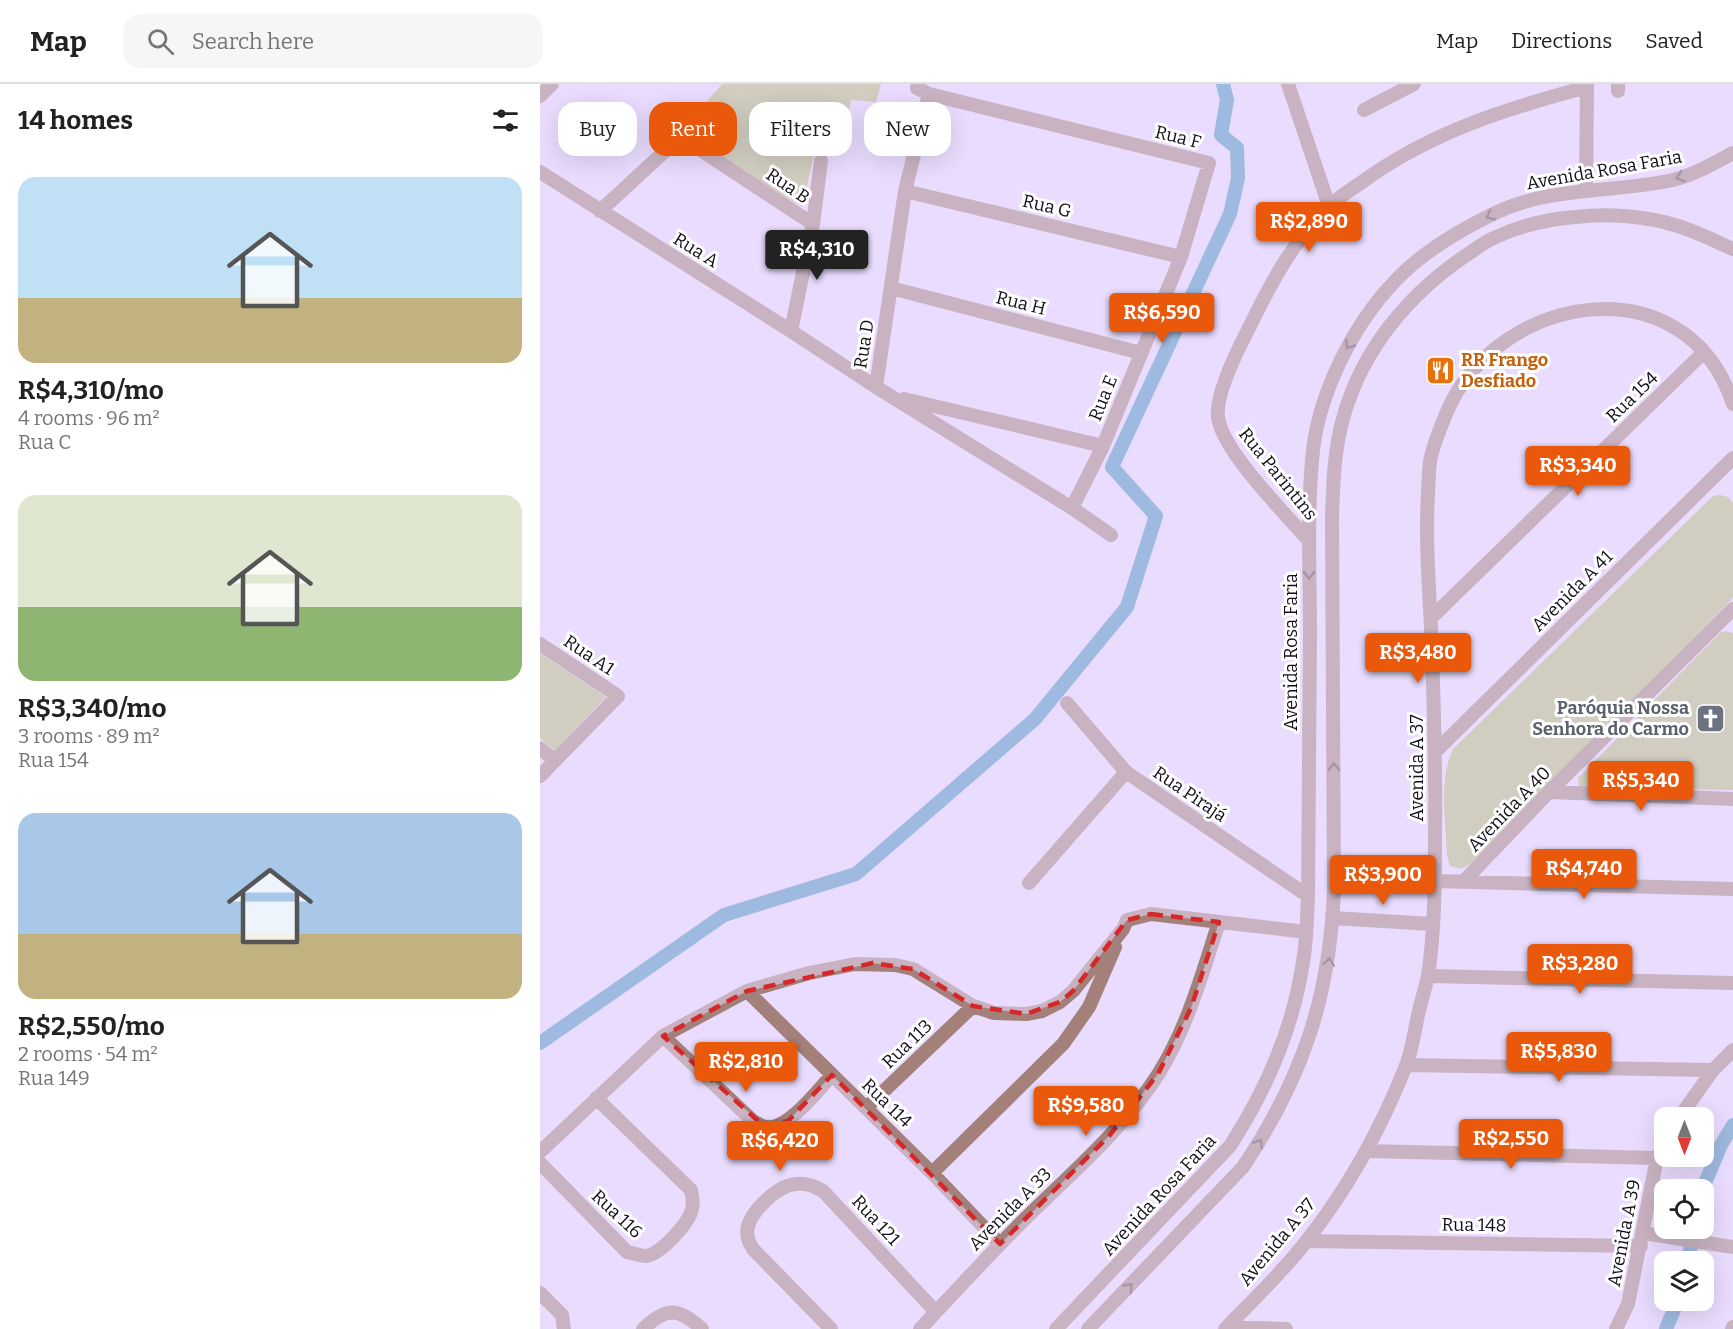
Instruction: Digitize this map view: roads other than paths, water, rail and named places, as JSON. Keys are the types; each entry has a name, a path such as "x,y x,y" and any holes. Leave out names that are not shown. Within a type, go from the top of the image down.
{"street":[{"path":"540,96 552,84"},
{"path":"918,84 917,88 929,94"},
{"path":"1288,84 1329,206"},
{"path":"1364,110 1414,84"},
{"path":"1586,191 1587,85"},
{"name":"Rua Parintins","path":"1309,541 1237,458 1224,436 1218,416 1222,391 1239,346 1271,284 1298,242 1329,206 1377,171 1434,138 1515,106 1587,85"},
{"name":"Rua F","path":"929,94 1209,164"},
{"name":"Rua D","path":"876,387 905,191 929,94"},
{"name":"Rua B","path":"600,211 673,146 682,143 699,149 813,224"},
{"name":"Avenida Rosa Faria","path":"1056,1329 1218,1160 1245,1123 1272,1069 1299,986 1306,932 1308,892 1309,541 1312,460 1327,390 1343,355 1376,303 1396,279 1427,253 1495,213 1524,201 1559,194 1631,187 1675,179 1701,170 1733,153"},
{"path":"791,331 813,224 821,161"},
{"name":"Rua E","path":"1072,508 1103,446 1181,256 1209,164"},
{"name":"Rua A","path":"540,172 876,387 1072,508 1111,535"},
{"name":"Rua G","path":"905,191 1181,256"},
{"path":"1088,1329 1243,1167 1261,1140 1298,1069 1312,1029 1328,968 1333,918 1333,470 1340,432 1364,364 1415,296 1444,271 1494,237 1527,226 1575,217 1637,218 1677,226 1733,249"},
{"name":"Rua H","path":"891,288 1141,353"},
{"name":"Avenida A 37","path":"1226,1328 1307,1241 1366,1151 1406,1065 1428,976 1435,881 1436,751 1427,510 1431,456 1447,411 1472,372 1507,338 1545,320 1582,309 1617,309 1646,315 1671,325 1691,339 1704,352 1725,381 1733,404"},
{"name":"Rua 154","path":"1431,618 1704,352"},
{"name":"Rua A","path":"893,397 1103,446"},
{"name":"Avenida A 41","path":"1436,751 1733,458"},
{"name":"Avenida A 40","path":"1464,881 1549,792 1733,609"},
{"path":"1310,634 1334,633"},
{"name":"Rua A1","path":"540,644 618,696 555,761"},
{"name":"Rua Pirajá","path":"1067,703 1126,772 1308,892"},
{"path":"540,748 555,761 540,776"},
{"path":"1029,883 1126,772"},
{"path":"1549,792 1733,799"},
{"path":"1435,881 1733,889"},
{"path":"1308,892 1334,889"},
{"path":"932,1173 1063,1044 1089,1007 1127,920 1151,914 1306,932"},
{"path":"1333,918 1432,924"},
{"name":"Avenida A 33","path":"920,1329 1000,1244 1109,1137 1141,1099 1182,1031 1220,922"},
{"path":"540,1152 663,1036 747,991 809,974 855,964 873,963 913,969 973,1006 994,1013 1026,1014 1042,1011 1060,1002 1073,990 1123,929"},
{"path":"1428,976 1733,982"},
{"name":"Rua 114","path":"747,991 932,1173 1000,1244"},
{"name":"Rua 113","path":"866,1108 973,1006"},
{"path":"663,1036 753,1121 765,1127 778,1126 788,1121 832,1075"},
{"path":"1686,1107 1713,1070 1733,1050"},
{"path":"1406,1065 1713,1070"},
{"name":"Rua 116","path":"540,1163 627,1252 644,1256 654,1254 687,1221 692,1209 691,1190 596,1098"},
{"path":"1366,1151 1654,1158"},
{"name":"Avenida A 39","path":"1616,1329 1628,1305 1655,1167"},
{"name":"Rua 121","path":"831,1329 753,1249 748,1239 749,1223 758,1210 775,1193 790,1185 807,1184 823,1191 936,1312"},
{"name":"Rua 148","path":"1307,1241 1683,1240 1733,1247"},
{"path":"540,1293 562,1315 564,1329"},
{"path":"643,1329 665,1313 683,1313 702,1329"},
{"path":"1226,1328 1286,1329"}],"waterway":[{"path":"540,1043 724,915 856,874 1035,719 1127,607 1156,516 1112,467 1230,214 1238,178 1237,148 1221,135 1227,100 1223,84"},
{"path":"1707,1179 1721,1145 1733,1125"},
{"path":"1690,1251 1692,1239"},
{"path":"1666,1329 1673,1311"}],"place":[{"name":"RR Frango Desfiado","path":"1440,370"},
{"name":"Paróquia Nossa Senhora do Carmo","path":"1710,718"}]}
